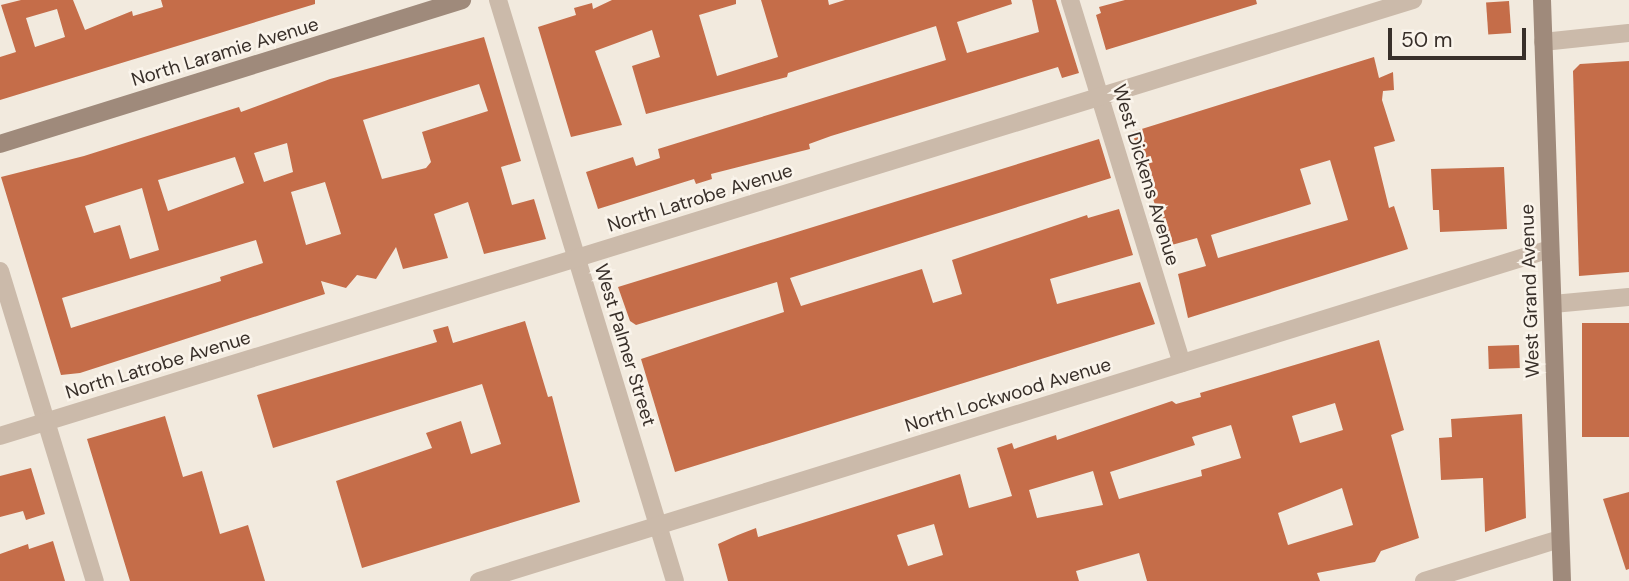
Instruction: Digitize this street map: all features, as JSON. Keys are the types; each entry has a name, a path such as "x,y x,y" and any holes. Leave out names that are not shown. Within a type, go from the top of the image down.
{"main road":[{"name":"North Laramie Avenue","path":"0,144 462,0"},
{"name":"West Grand Avenue","path":"1542,0 1562,581"}],"street":[{"name":"West Palmer Street","path":"498,0 675,581"},
{"name":"West Dickens Avenue","path":"1070,0 1182,363"},
{"name":"North Latrobe Avenue","path":"0,436 1413,0"},
{"path":"1543,42 1629,33"},
{"name":"North Lockwood Avenue","path":"479,581 1550,249"},
{"path":"0,271 95,581"},
{"path":"1553,304 1629,297"},
{"path":"1424,581 1560,539"}],"building":[{"path":"21,0 73,0 85,30 132,11 133,16 163,7 161,0 315,0 315,4 0,100 0,57 16,52 1,5","holes":["57,9 65,37 35,47 26,18"]},
{"path":"612,0 736,0 736,4 699,15 717,76 778,57 761,0 828,0 829,5 845,0 1011,0 1012,4 957,22 967,53 1039,32 1032,0 1056,0 1079,73 1062,78 1058,67 831,136 809,144 810,149 711,174 712,179 696,184 694,179 598,209 586,172 633,157 636,166 660,158 658,149 946,60 936,26 788,73 787,77 646,114 632,66 660,57 652,30 595,51 622,125 571,137 538,27 576,15 574,8 592,3 593,9"},
{"path":"1125,0 1256,0 1257,4 1106,50 1096,15 1101,13 1099,7"},
{"path":"1509,1 1511,33 1488,35 1486,3"},
{"path":"484,37 521,161 501,167 512,205 534,199 546,239 484,254 468,202 434,214 448,258 403,269 396,247 376,279 357,275 346,288 321,281 325,294 80,373 61,375 1,177 84,156 239,107 241,112 330,79","holes":["479,84 488,111 422,132 431,162 426,168 382,179 363,120","287,143 293,172 264,182 254,153","235,157 244,183 168,211 158,180","325,182 341,234 306,245 291,192","142,188 159,250 130,259 120,225 94,233 85,206","256,240 263,263 220,277 221,281 71,328 62,298"]},
{"path":"1374,57 1379,78 1393,72 1394,90 1383,91 1382,100 1395,141 1374,147 1389,208 1394,206 1408,249 1188,318 1178,274 1206,266 1197,238 1168,246 1132,132","holes":["1330,160 1348,220 1218,258 1211,235 1311,204 1300,169"]},
{"path":"1629,61 1629,272 1579,276 1573,71 1580,64"},
{"path":"1099,139 1111,178 790,278 801,306 922,269 933,303 962,294 952,260 1087,215 1088,218 1119,209 1133,255 1050,279 1057,304 1140,282 1155,324 675,472 641,359 784,312 777,282 636,325 630,321 618,287"},
{"path":"1504,167 1507,229 1440,232 1439,210 1433,210 1431,169"},
{"path":"525,321 548,397 552,396 580,502 362,568 336,481 432,448 426,433 461,421 471,454 501,444 482,384 273,448 257,395 437,342 433,330 448,326 453,343"},
{"path":"1582,323 1629,323 1629,437 1582,437"},
{"path":"1379,340 1404,430 1391,435 1419,538 1381,551 1375,562 1317,573 1320,581 1147,581 1139,553 1076,571 1079,581 728,581 718,544 738,535 756,528 758,537 960,474 969,508 1012,496 997,448 1012,443 1014,449 1056,435 1057,440 1172,401 1176,404 1201,397 1200,393","holes":["1335,403 1343,430 1300,443 1292,416","1231,425 1241,458 1201,470 1202,476 1119,499 1110,472 1195,445 1192,437","1093,471 1103,505 1037,518 1029,490","1342,488 1353,525 1288,545 1278,513","934,524 943,555 908,566 897,535"]},
{"path":"1519,345 1520,368 1489,369 1488,346"},
{"path":"1522,414 1526,518 1485,532 1483,478 1441,480 1439,438 1452,437 1451,419"},
{"path":"165,416 183,477 202,471 220,534 248,525 265,581 130,581 87,439"},
{"path":"31,468 45,514 26,520 23,511 0,517 0,476"},
{"path":"1629,492 1629,569 1626,570 1603,499"},
{"path":"53,541 65,581 0,581 0,554 28,544 29,549"}]}
